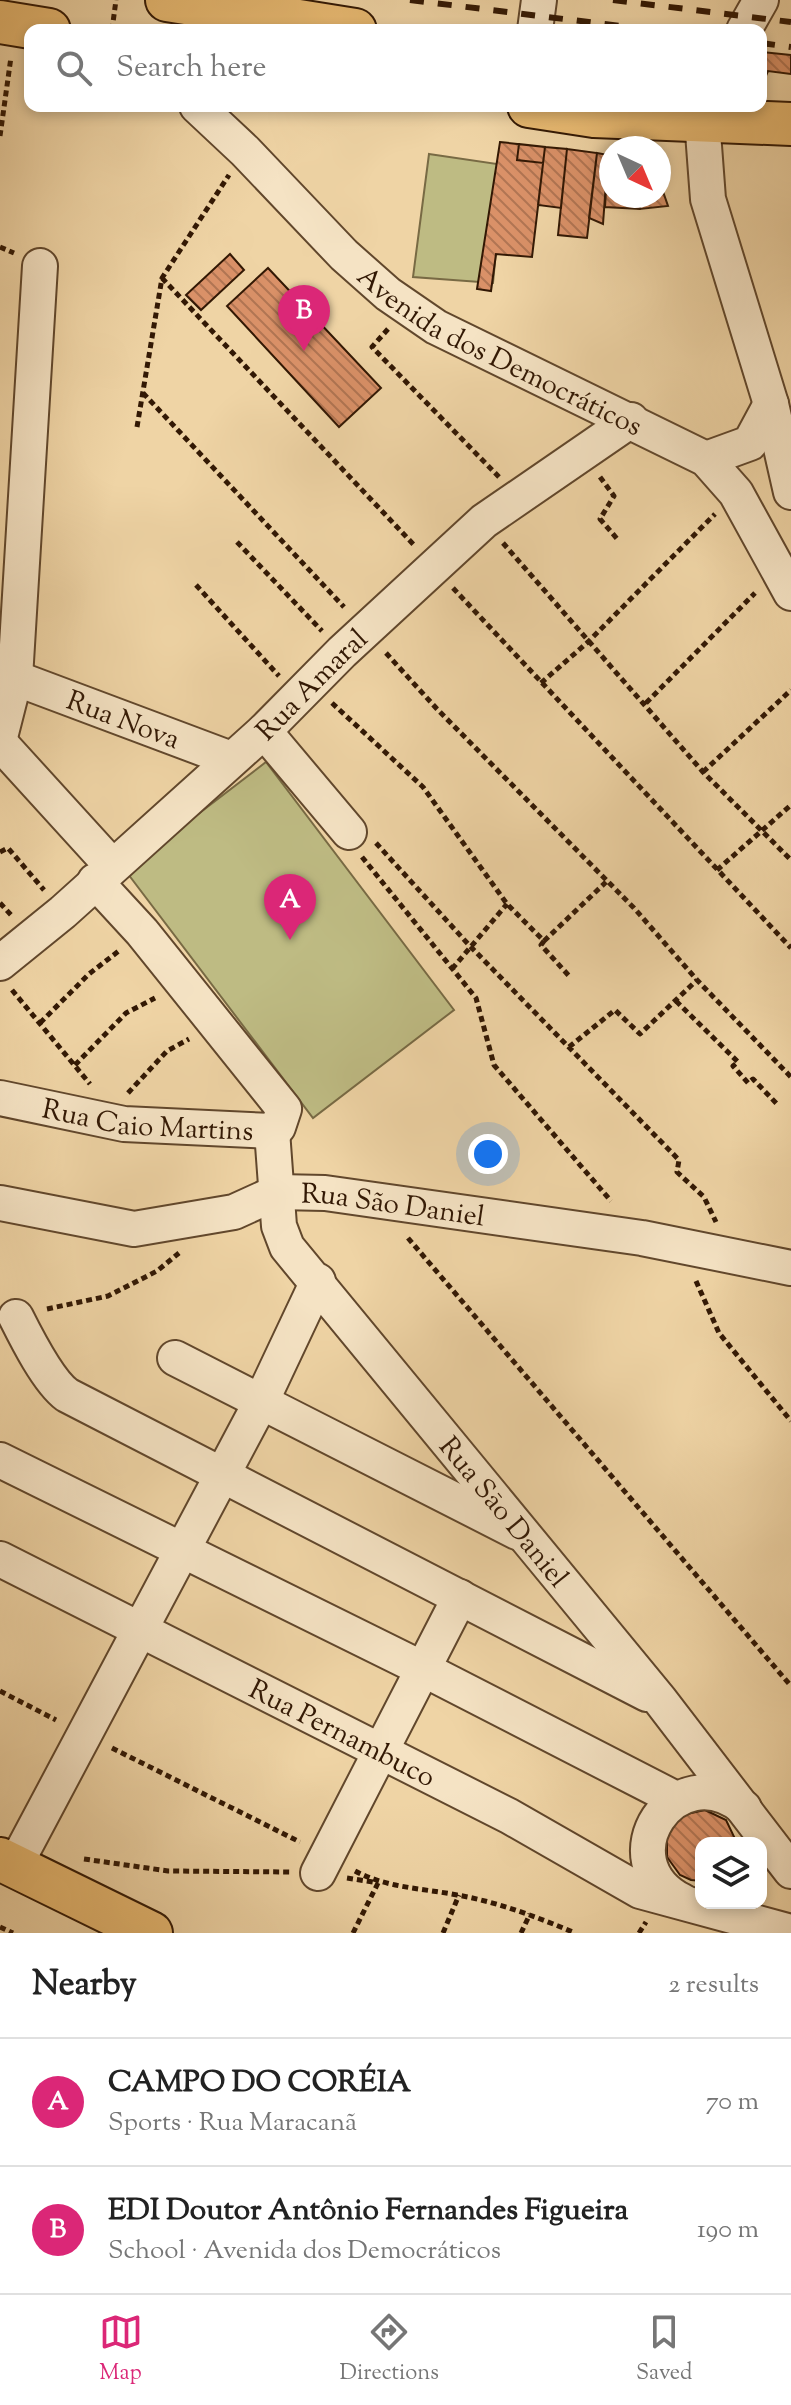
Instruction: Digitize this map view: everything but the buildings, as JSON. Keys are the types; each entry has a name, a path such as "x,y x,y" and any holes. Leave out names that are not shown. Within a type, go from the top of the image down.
{"main road":[{"path":"167,0 321,24"},
{"path":"568,112 594,116 667,112"},
{"path":"715,112 772,122"},
{"path":"12,1854 73,1874 151,1933"}],"street":[{"path":"536,24 539,0"},
{"path":"747,24 761,0"},
{"name":"Avenida dos Democráticos","path":"203,112 344,255 407,307 458,339 631,420 706,459 736,493 784,581"},
{"path":"704,112 708,199 771,404 791,492"},
{"path":"0,737 15,678 40,266"},
{"path":"706,459 750,443 771,404"},
{"name":"Rua Amaral","path":"5,975 63,912 264,731 354,641 484,521 631,420"},
{"name":"Rua Nova","path":"15,678 231,759"},
{"path":"264,731 349,832"},
{"path":"0,743 104,874 142,932 218,1024 278,1120"},
{"name":"Rua Caio Martins","path":"0,1098 118,1117 278,1120"},
{"name":"Rua Sāo Daniel","path":"278,1120 278,1192 282,1238 660,1700 791,1871"},
{"name":"Rua São Daniel","path":"0,1203 134,1229 234,1212 278,1192 325,1193 642,1238 791,1268"},
{"path":"12,1854 84,1735 260,1404 318,1281"},
{"path":"16,1317 44,1364 52,1384 660,1700"},
{"path":"175,1358 260,1404 528,1537"},
{"path":"0,1460 423,1669 676,1799"},
{"name":"Rua Pernambuco","path":"0,1559 509,1816 640,1891 791,1932"},
{"path":"323,1864 460,1597"},
{"path":"686,1903 658,1883 650,1866 647,1847 652,1828 662,1812 676,1799 705,1792 735,1800 746,1810"},
{"path":"73,1874 101,1933"}],"path":[{"path":"113,24 116,0"},
{"path":"0,136 21,25"},
{"path":"137,427 162,278 245,151"},
{"path":"162,278 791,948"},
{"path":"407,307 372,347 517,496"},
{"path":"143,393 354,641"},
{"path":"581,452 614,496 600,519 619,541"},
{"path":"541,683 588,642 736,493"},
{"path":"484,521 588,642 646,703 703,772 791,860"},
{"path":"237,542 437,709 634,908 697,980 791,1077"},
{"path":"646,703 784,581"},
{"path":"196,585 304,690 423,787 507,904 544,941"},
{"path":"703,772 791,690"},
{"path":"717,870 791,805"},
{"path":"642,1238 494,1065 476,998 350,842 349,832 366,831 469,945 679,1160 677,1172 704,1197 732,1255"},
{"path":"0,852 8,848 63,912"},
{"path":"570,977 541,945 606,882"},
{"path":"452,969 469,945 507,904"},
{"path":"40,1023 89,974 142,932"},
{"path":"5,975 40,1023 118,1117 167,1051 218,1024"},
{"path":"569,1047 615,1010 640,1034 697,980"},
{"path":"75,1065 126,1013 185,984"},
{"path":"676,1001 738,1062 733,1066 748,1083 753,1079 777,1104"},
{"path":"376,1200 791,1686"},
{"path":"16,1317 108,1296 157,1271 190,1245"},
{"path":"681,1245 719,1333 791,1421"},
{"path":"0,1691 323,1864 378,1883 459,1895 530,1914 575,1933"},
{"path":"73,1874 323,1864 378,1883"},
{"path":"353,1933 378,1883"},
{"path":"443,1933 459,1895"},
{"path":"521,1933 530,1914"},
{"path":"0,1927 13,1933"}],"shaded area":[{"path":"429,154 504,165 493,283 413,277"},
{"path":"266,762 454,1010 313,1118 125,870"}],"railway":[{"path":"410,0 604,24"},
{"path":"613,0 791,22"},
{"path":"767,44 791,47"}],"place":[{"name":"EDI Doutor Antônio Fernandes Figueira","path":"304,351"},
{"name":"CAMPO DO CORÉIA","path":"290,940"}]}
